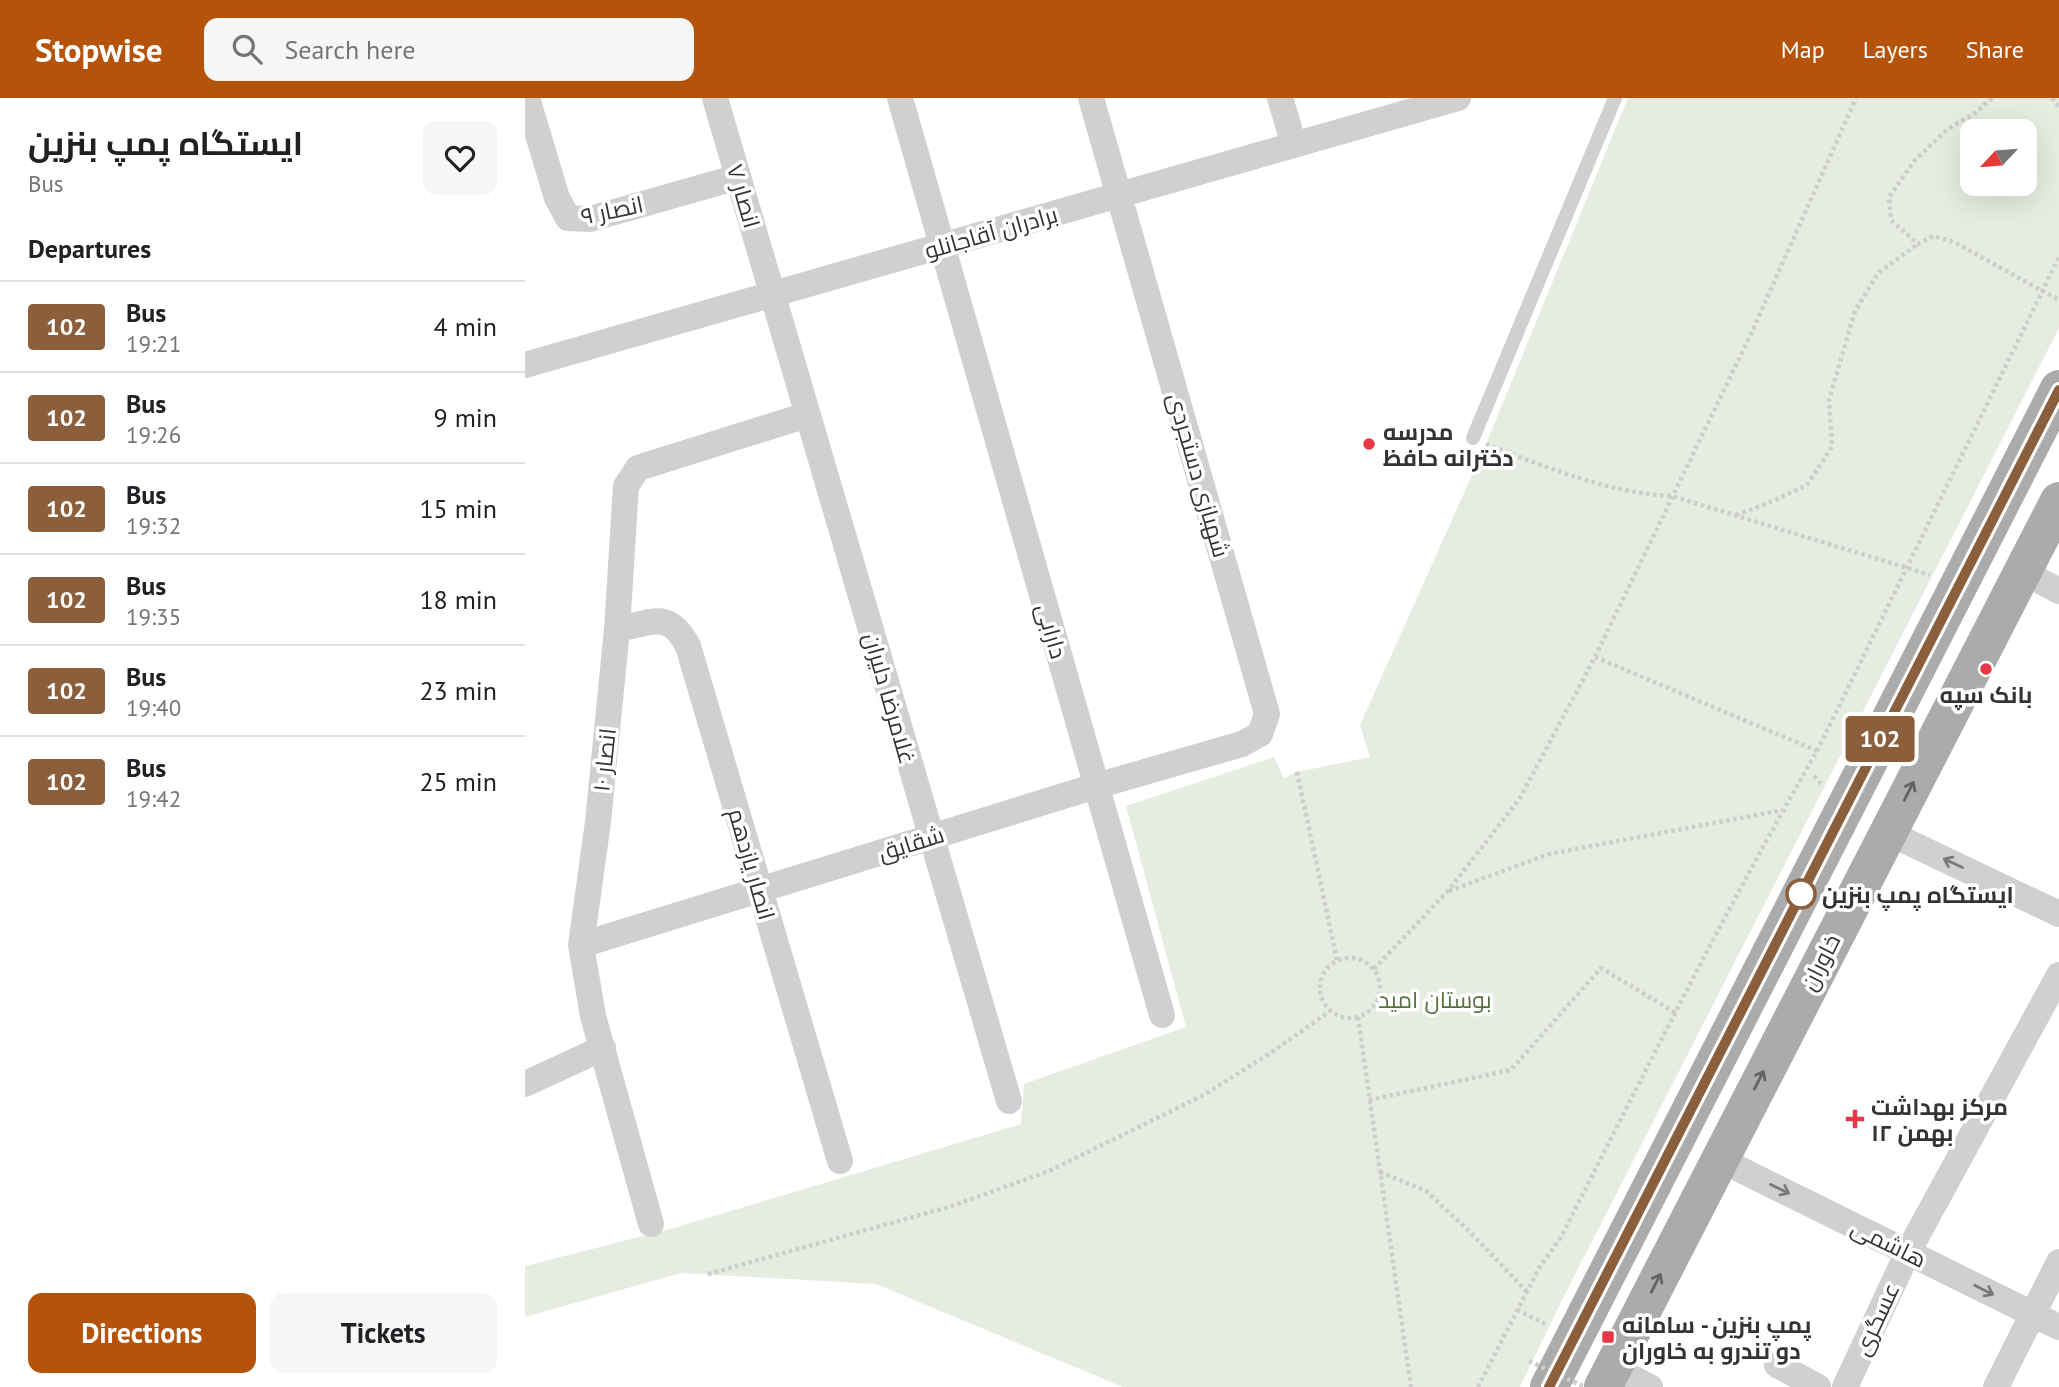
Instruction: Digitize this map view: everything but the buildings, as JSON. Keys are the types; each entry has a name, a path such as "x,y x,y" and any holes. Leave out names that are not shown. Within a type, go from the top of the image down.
{"main road":[{"path":"1539,1374 2059,390"},
{"name":"خاوران","path":"1600,1381 1719,1159 2059,501"}],"street":[{"name":"انصار ۹","path":"527,98 557,198 568,218 590,219 738,177"},
{"name":"انصار ۷","path":"715,98 772,295"},
{"name":"دارابی","path":"900,98 1162,1016"},
{"name":"شهبازی دستجردی","path":"1091,98 1267,714 1260,734 1242,744"},
{"path":"1280,98 1294,145"},
{"name":"برادران آقاجانلو","path":"525,365 1458,98"},
{"name":"غلامرضا دلیران","path":"772,295 1009,1101"},
{"name":"انصار ۱۰","path":"651,1224 593,1016 581,945 598,822 617,629 626,486 638,468 807,415"},
{"path":"2022,571 2059,591"},
{"name":"انصار یازدهم","path":"617,629 665,621 678,628 688,646 840,1161"},
{"name":"شقایق","path":"581,945 1096,786 1242,744"},
{"path":"1887,832 2059,914"},
{"name":"عسگری","path":"1845,1387 1908,1252 2059,975"},
{"path":"525,1084 603,1048"},
{"name":"هاشمی","path":"1719,1159 2059,1327"},
{"path":"1996,1387 2059,1262"},
{"path":"1777,1365 1818,1387"},
{"path":"1600,1381 1650,1387"}],"lane":[{"path":"1473,438 1615,98"}],"path":[{"path":"1374,970 1448,891 1520,798 1595,657 1751,334 1856,98"},
{"path":"1918,244 1891,220 1889,197 1915,160 1948,129 1975,113 1992,98"},
{"path":"2052,98 2059,107"},
{"path":"1736,515 1807,485 1832,447 1829,400 1855,311 1878,274 1918,244 1933,236 1954,242 2059,300"},
{"path":"1478,1387 1539,1268 1561,1237 1676,1013 1817,751 2059,257"},
{"path":"1473,438 1590,482 1643,495 1672,496 1934,576"},
{"path":"1595,657 1817,751"},
{"path":"1297,772 1337,960"},
{"path":"1448,891 1549,854 1783,810"},
{"path":"1347,957 1357,958 1374,970 1378,978 1378,998 1367,1013 1347,1018 1329,1011 1319,994 1319,984 1329,966 1347,957"},
{"path":"1369,1100 1511,1070 1601,968 1676,1013"},
{"path":"708,1274 949,1207 1049,1171 1203,1095 1272,1052 1329,1011"},
{"path":"1357,1017 1411,1387"},
{"path":"1380,1171 1426,1191 1469,1231 1527,1292"},
{"path":"1517,1310 1548,1325"},
{"path":"1539,1374 1600,1381"}],"green space":[{"name":"بوستان امید","path":"1628,98 2059,98 2059,328 1520,1387 1123,1387 876,1284 681,1273 525,1317 525,1266 671,1229 1021,1124 1024,1084 1186,1027 1126,806 1274,757 1284,778 1297,772 1370,757 1360,725 1486,444"}],"bus line":[{"name":"102","path":"1549,1387 2059,390"}],"place":[{"name":"مدرسه دخترانه حافظ","path":"1369,444"},
{"name":"بانک سپه","path":"1986,669"},
{"name":"ایستگاه پمپ بنزین","path":"1801,894"},
{"name":"مرکز بهداشت ۱۲ بهمن","path":"1855,1119"},
{"name":"پمپ بنزین - سامانه دو تندرو به خاوران","path":"1608,1337"}]}
